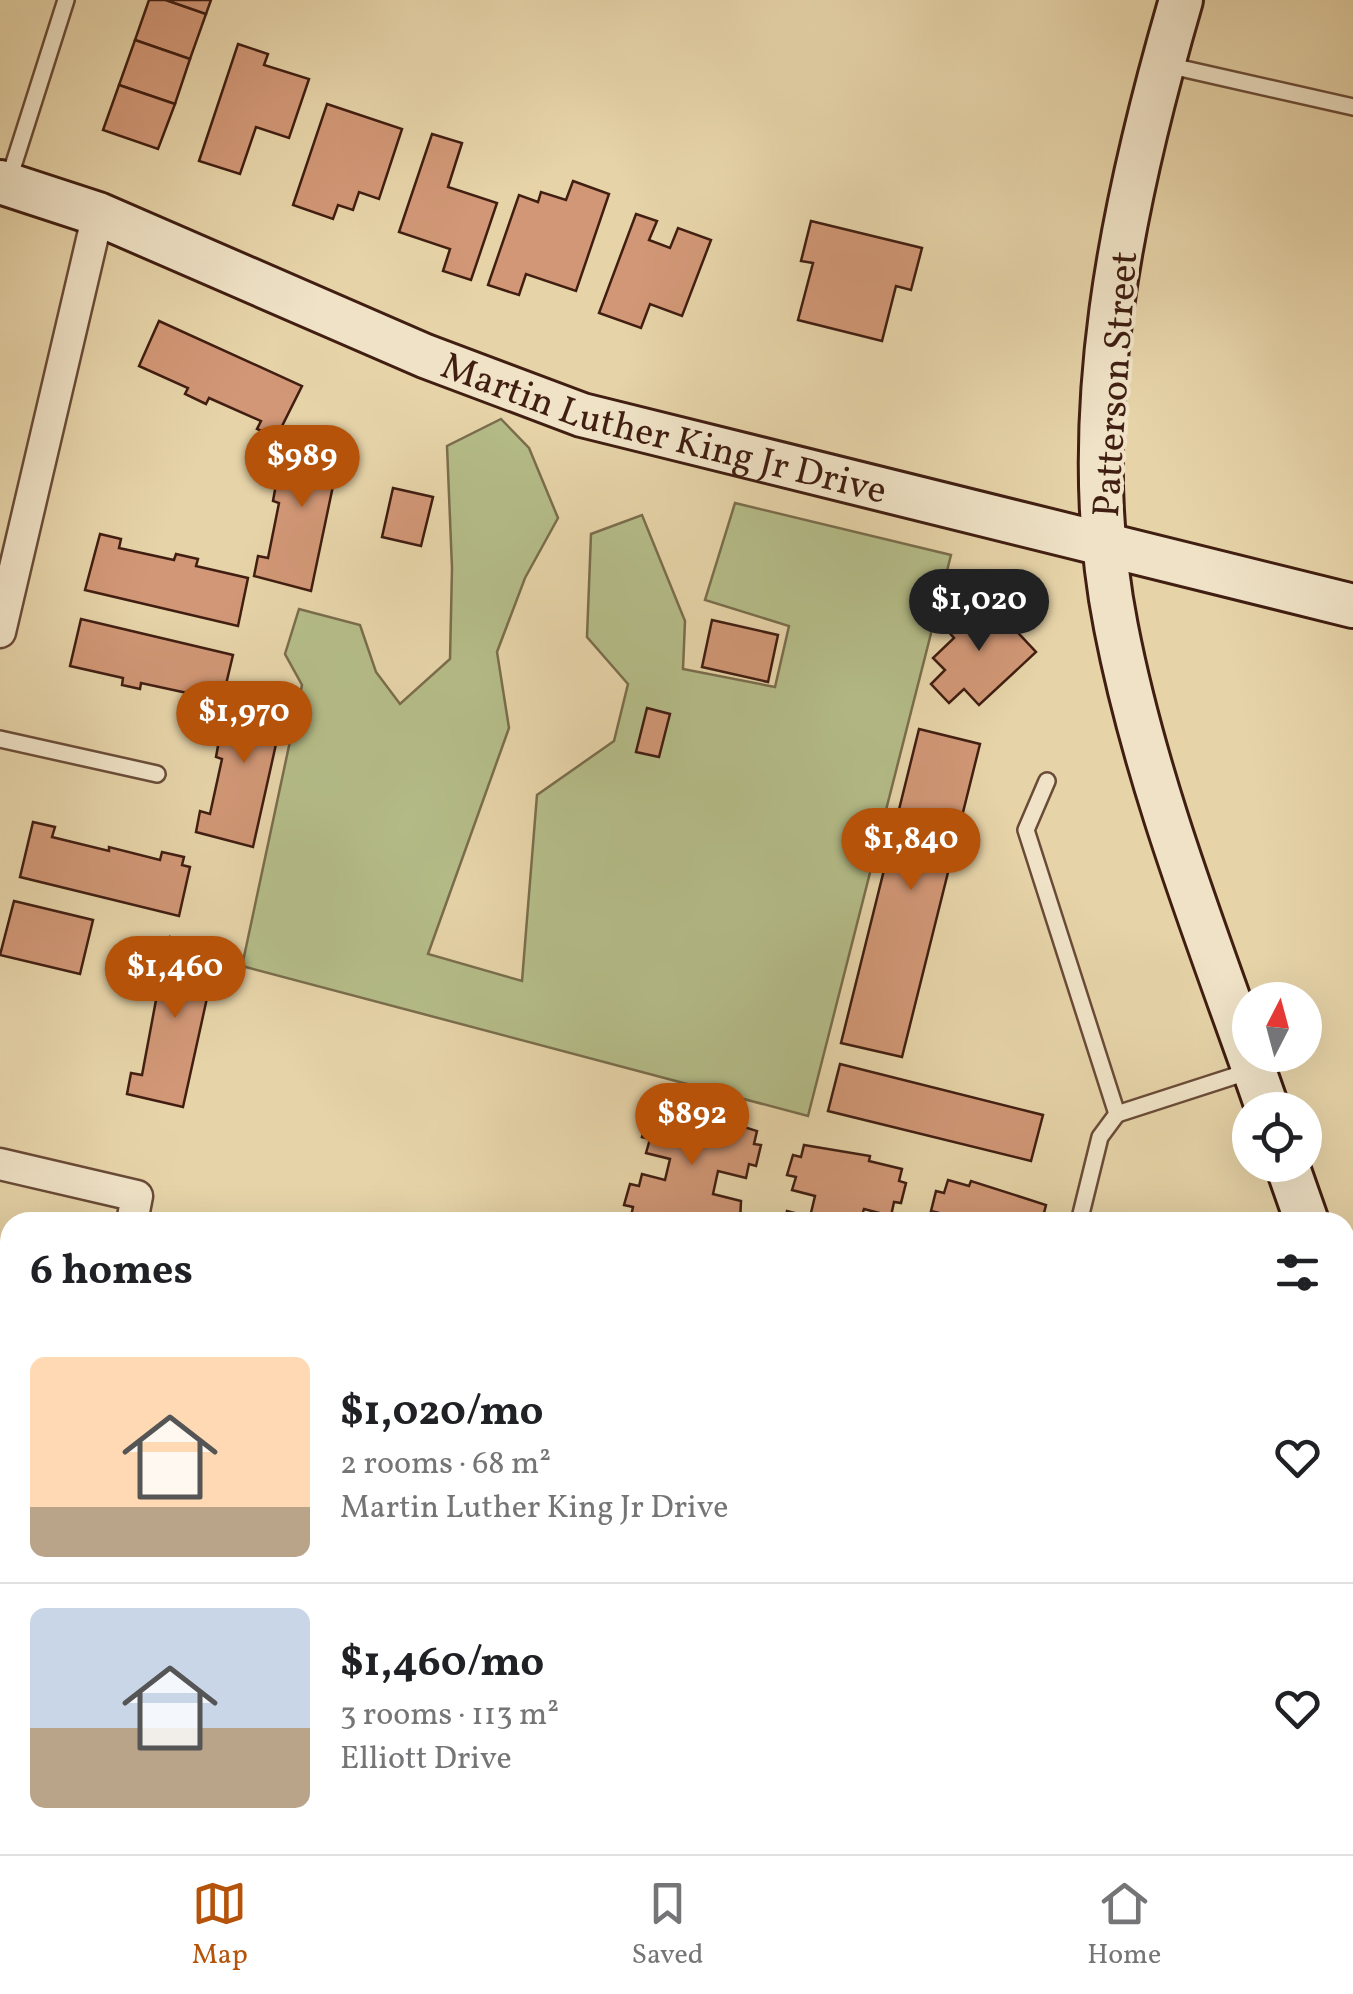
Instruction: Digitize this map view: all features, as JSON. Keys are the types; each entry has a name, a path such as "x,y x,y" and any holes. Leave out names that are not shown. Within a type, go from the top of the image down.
{"street":[{"name":"Patterson Street","path":"1181,0 1163,64 1114,292 1102,468 1104,545 1116,626 1159,798 1232,1007"},
{"name":"Martin Luther King Jr Drive","path":"4,183 98,214 426,356 582,415 1353,606"},
{"path":"0,632 98,214"},
{"path":"0,1164 134,1210"},
{"path":"1293,1182 1303,1212"}],"lane":[{"path":"4,183 66,0"},
{"path":"1163,64 1353,108"},
{"path":"0,739 157,774"},
{"path":"1047,781 1026,830 1117,1114"},
{"path":"1081,1212 1100,1137 1117,1114 1248,1072"}],"green space":[{"path":"501,419 529,448 558,518 525,578 497,652 509,728 428,954 522,981 537,795 614,741 628,684 587,637 591,534 642,515 685,621 683,669 775,687 789,626 705,600 735,503 951,555 808,1116 242,966 302,685 285,654 299,609 360,625 376,672 400,704 450,659 452,568 447,446"}],"building":[{"path":"149,0 166,0 206,14 190,59 135,40"},
{"path":"166,0 211,0 206,14"},
{"path":"135,40 190,59 175,104 119,85"},
{"path":"238,44 268,54 264,65 309,79 289,138 256,127 240,174 199,161"},
{"path":"119,85 175,104 158,149 103,130"},
{"path":"327,104 402,129 379,199 359,192 353,210 338,205 333,219 293,205"},
{"path":"432,134 462,143 448,187 497,203 471,280 443,271 450,249 399,232"},
{"path":"573,181 609,194 576,291 526,274 519,295 488,285 519,195 538,202 541,192 566,200"},
{"path":"636,214 657,221 649,240 670,248 678,228 711,240 682,316 650,304 641,328 599,313"},
{"path":"811,221 922,248 911,290 896,286 882,341 798,320 813,263 801,261"},
{"path":"159,321 302,386 276,438 257,429 261,421 209,398 206,404 185,394 188,388 139,366"},
{"path":"294,428 343,438 311,591 254,576 258,556 268,558 279,503 273,501 277,479 284,480"},
{"path":"393,488 433,497 421,546 382,537"},
{"path":"100,534 121,539 119,548 174,560 176,554 198,559 196,566 248,578 238,626 85,590"},
{"path":"991,604 1036,652 979,705 964,689 949,703 931,684 945,670 933,658 954,638 940,622 958,605 973,620"},
{"path":"81,619 233,655 222,701 215,699 213,707 199,704 201,696 141,683 140,689 122,685 123,678 70,666"},
{"path":"712,620 778,635 768,682 702,667"},
{"path":"239,684 287,695 253,847 196,832 200,811 210,814 222,759 216,757 220,735 227,736"},
{"path":"647,708 670,714 659,757 636,752"},
{"path":"919,729 980,744 902,1057 841,1043"},
{"path":"33,822 55,827 52,837 109,851 109,847 160,860 162,852 184,857 182,865 190,867 179,916 20,877"},
{"path":"14,901 93,920 80,974 0,955"},
{"path":"170,937 218,948 183,1107 127,1094 131,1073 142,1075 162,968 155,966 160,944 168,946"},
{"path":"840,1064 1043,1115 1031,1161 828,1111"},
{"path":"659,1107 680,1112 681,1107 757,1131 754,1144 761,1145 756,1166 749,1164 746,1178 718,1171 713,1194 741,1201 740,1212 632,1212 633,1207 624,1205 630,1184 639,1186 642,1174 665,1180 670,1159 646,1153 650,1139 642,1137 647,1118 655,1120"},
{"path":"804,1145 870,1156 869,1161 902,1169 899,1181 906,1183 901,1203 894,1202 892,1212 811,1212 815,1196 792,1190 796,1177 787,1175 793,1155 801,1157"},
{"path":"948,1180 969,1186 971,1181 1046,1205 1044,1212 931,1211 936,1191 944,1193"}]}
